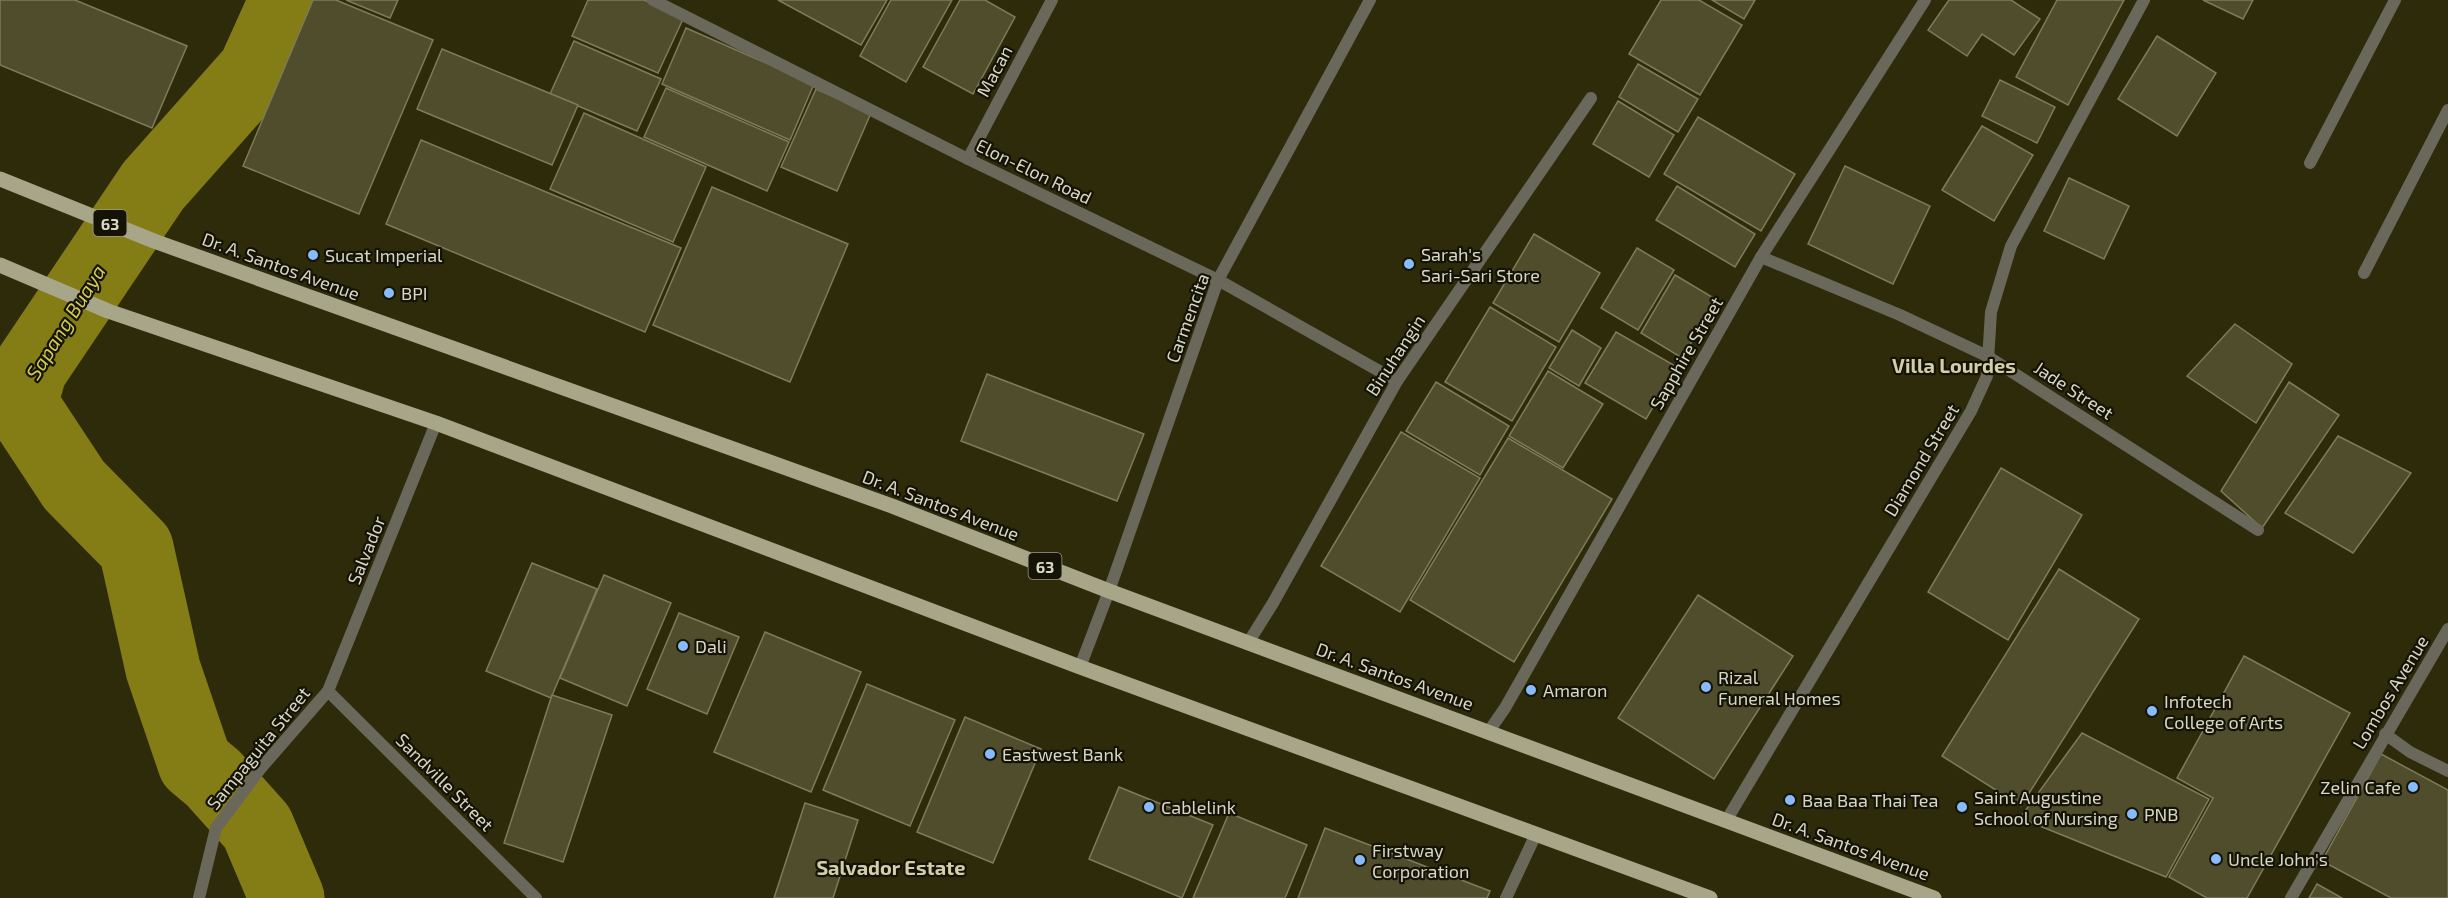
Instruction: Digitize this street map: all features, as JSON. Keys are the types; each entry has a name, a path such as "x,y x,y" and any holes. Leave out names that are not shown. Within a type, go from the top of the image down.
{"main road":[{"name":"Dr. A. Santos Avenue","path":"0,179 154,241 892,506 1109,591 1934,898"},
{"path":"0,265 108,311 436,423 1080,667 1710,898"}],"street":[{"name":"Elon-Elon Road","path":"653,0 968,159 1218,280 1397,381"},
{"name":"Macan","path":"968,159 1052,0"},
{"name":"Carmencita","path":"1080,667 1218,280 1370,0"},
{"name":"Sapphire Street","path":"1488,731 1505,708 1761,257 1925,0"},
{"name":"Diamond Street","path":"1726,821 1971,411 1987,376 1991,312 2011,246 2144,0"},
{"path":"2310,163 2395,0"},
{"name":"Binuhangin","path":"1248,643 1273,603 1397,381 1591,98"},
{"path":"2364,273 2448,110"},
{"name":"Jade Street","path":"1761,257 1900,315 1987,356 2258,530"},
{"name":"Salvador","path":"328,691 436,423"},
{"name":"Lombos Avenue","path":"2291,898 2448,629"},
{"name":"Sampaguita Street","path":"199,898 216,828 261,768 328,691"},
{"name":"Sandville Street","path":"328,691 536,898"},
{"path":"2385,734 2410,752 2448,771"},
{"path":"1506,898 1536,834"}],"building":[{"path":"0,0 75,0 187,46 152,128 0,65"},
{"path":"313,0 336,0 433,40 359,214 243,166"},
{"path":"346,0 398,0 390,18"},
{"path":"588,0 644,0 684,17 658,73 572,36"},
{"path":"778,0 887,0 861,45"},
{"path":"891,0 952,0 906,82 860,56"},
{"path":"960,0 985,0 1015,17 973,94 923,67"},
{"path":"1661,0 1699,0 1742,25 1700,95 1629,54"},
{"path":"1712,0 1755,0 1744,19"},
{"path":"1949,0 2011,0 2040,19 2014,55 1982,34 1967,56 1928,30"},
{"path":"2057,0 2124,0 2068,105 2016,77"},
{"path":"2203,0 2253,0 2243,19"},
{"path":"686,28 814,84 790,140 662,84"},
{"path":"2157,36 2216,73 2177,136 2118,99"},
{"path":"574,41 661,79 637,131 550,94"},
{"path":"442,49 578,105 552,165 417,109"},
{"path":"1638,64 1698,99 1678,132 1619,97"},
{"path":"2000,80 2055,107 2037,143 1982,116"},
{"path":"666,88 789,142 767,191 644,137"},
{"path":"816,89 871,113 837,191 781,167"},
{"path":"1618,101 1674,135 1649,177 1593,144"},
{"path":"584,113 706,167 673,242 550,189"},
{"path":"1698,117 1795,174 1761,231 1664,174"},
{"path":"1982,126 2033,155 1994,221 1942,190"},
{"path":"421,140 681,248 645,332 386,224"},
{"path":"1845,166 1930,206 1893,284 1808,244"},
{"path":"2069,178 2129,206 2104,259 2044,231"},
{"path":"1677,186 1755,234 1735,267 1656,220"},
{"path":"712,187 848,244 790,382 653,325"},
{"path":"1534,234 1600,273 1559,342 1493,303"},
{"path":"1637,248 1674,270 1638,330 1601,308"},
{"path":"1675,275 1717,300 1682,358 1641,333"},
{"path":"1490,307 1556,347 1512,421 1445,382"},
{"path":"2235,324 2292,364 2256,423 2187,376"},
{"path":"1572,330 1601,348 1579,386 1549,368"},
{"path":"1616,332 1677,367 1646,419 1585,383"},
{"path":"1548,371 1603,404 1563,468 1509,436"},
{"path":"987,374 1144,434 1117,501 961,441"},
{"path":"1436,382 1509,426 1480,475 1406,431"},
{"path":"2289,382 2339,415 2262,528 2221,491"},
{"path":"1401,432 1480,478 1400,612 1321,566"},
{"path":"2338,436 2411,473 2353,553 2285,513"},
{"path":"1508,438 1612,499 1514,662 1410,600"},
{"path":"2001,468 2082,515 2008,640 1928,592"},
{"path":"532,563 597,589 551,698 486,671"},
{"path":"2059,569 2139,619 2021,806 1942,756"},
{"path":"604,575 671,603 627,706 560,678"},
{"name":"Rizal Funeral Homes","path":"1698,595 1793,656 1714,779 1618,718"},
{"path":"679,613 739,637 707,714 647,689"},
{"path":"765,632 861,672 811,792 714,752"},
{"path":"2244,656 2350,713 2247,898 2207,898 2169,877 2213,798 2177,778"},
{"path":"867,684 955,720 910,826 823,790"},
{"path":"552,695 612,715 563,862 504,843"},
{"path":"965,717 1041,749 993,863 917,832"},
{"path":"2082,733 2209,799 2166,877 2020,818"},
{"path":"2381,754 2448,790 2448,898 2391,898 2322,861"},
{"path":"1119,787 1213,825 1182,898 1089,859"},
{"path":"805,803 858,820 833,898 774,898"},
{"path":"1229,813 1307,845 1285,898 1193,898"},
{"name":"Firstway Corporation","path":"1325,828 1490,891 1487,898 1298,898"},
{"path":"2317,884 2342,898 2309,898"}],"waterway":[{"name":"Sapang Buaya","path":"287,0 255,71 153,186 30,369 20,403 74,485 136,548 163,669 195,763 213,778 257,827 287,898"}],"place":[{"name":"Sucat Imperial","path":"313,255"},
{"name":"Sarah's Sari-Sari Store","path":"1409,264"},
{"name":"BPI","path":"389,293"},
{"name":"Dali","path":"683,646"},
{"name":"Rizal Funeral Homes","path":"1706,687"},
{"name":"Amaron","path":"1531,690"},
{"name":"Infotech College of Arts","path":"2152,711"},
{"name":"Eastwest Bank","path":"990,754"},
{"name":"Zelin Cafe","path":"2413,787"},
{"name":"Baa Baa Thai Tea","path":"1790,800"},
{"name":"Cablelink","path":"1149,807"},
{"name":"Saint Augustine School of Nursing","path":"1962,807"},
{"name":"PNB","path":"2132,814"},
{"name":"Uncle John's","path":"2216,859"},
{"name":"Firstway Corporation","path":"1360,860"}],"district":[{"name":"Villa Lourdes","path":"1954,365"},
{"name":"Salvador Estate","path":"891,867"}]}
